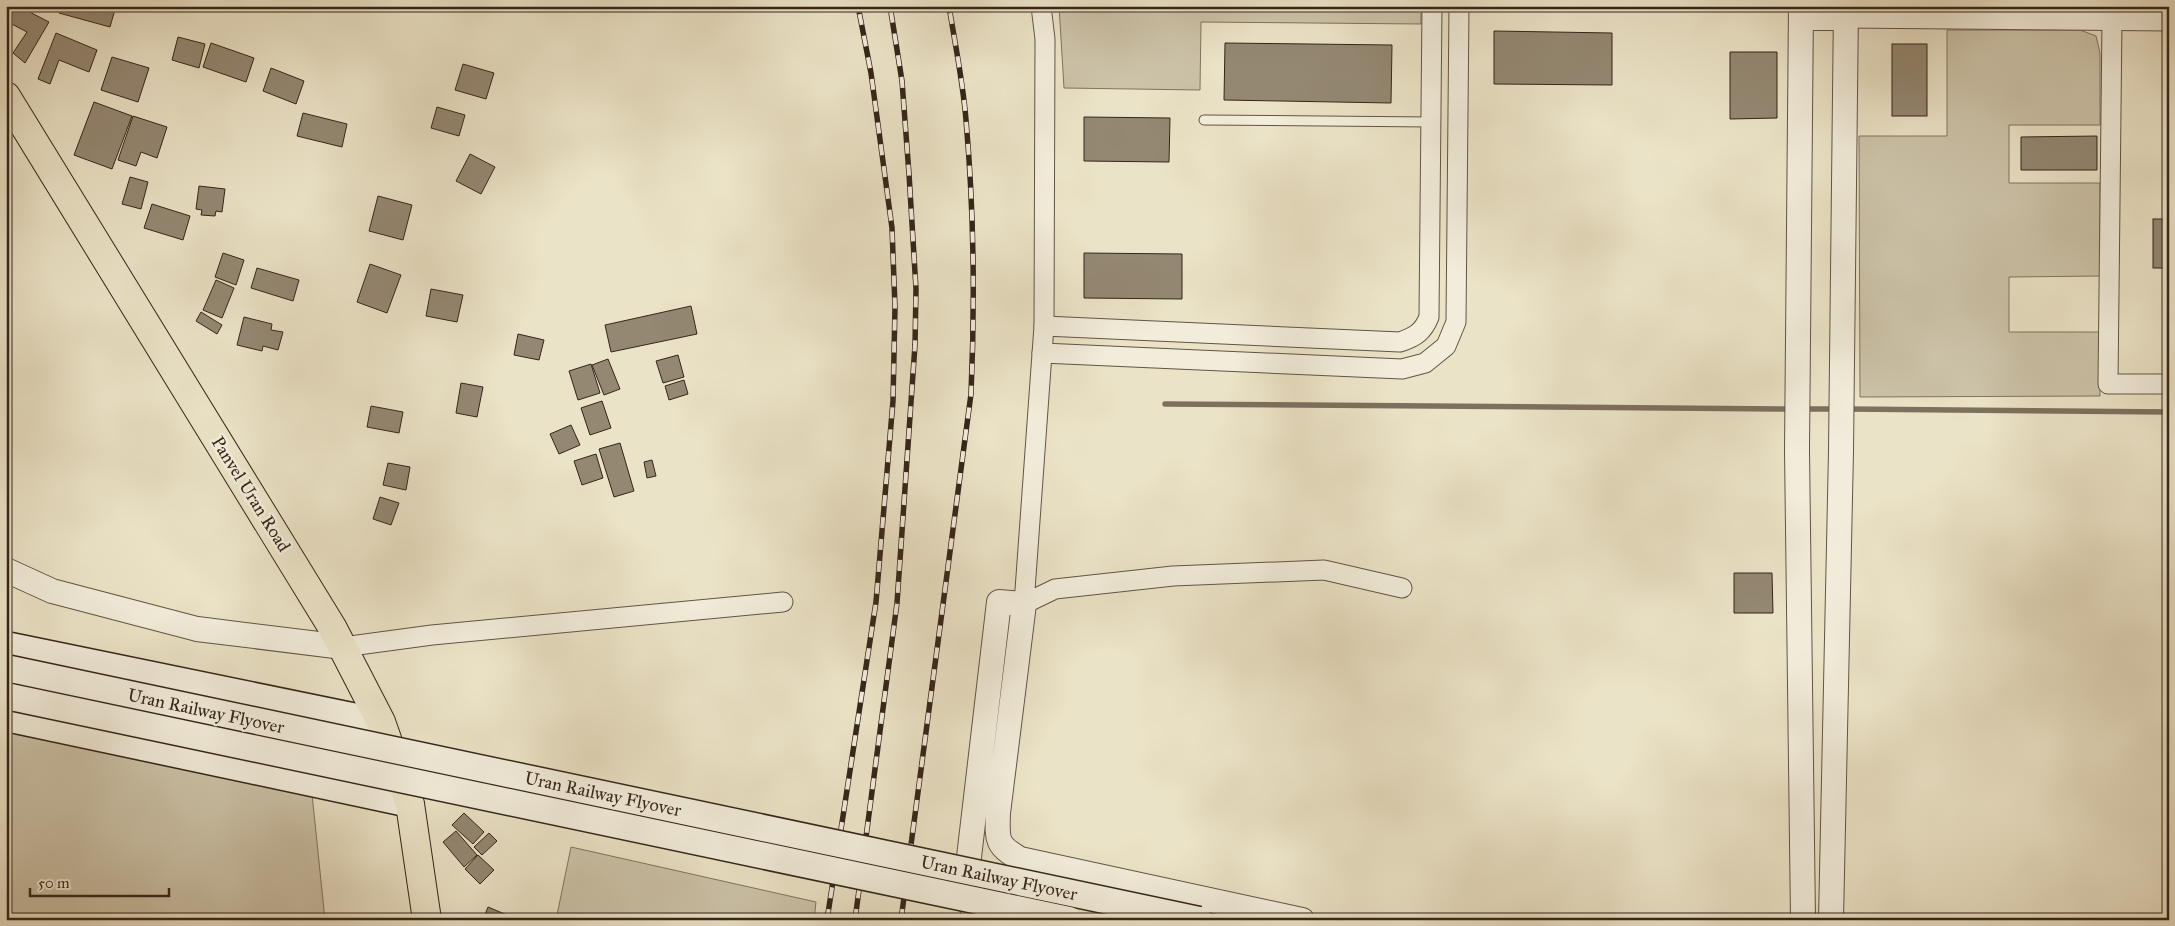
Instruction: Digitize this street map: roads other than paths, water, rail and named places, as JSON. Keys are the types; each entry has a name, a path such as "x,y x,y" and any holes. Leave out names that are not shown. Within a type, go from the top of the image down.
{"main road":[{"name":"Panvel Uran Road","path":"6,96 343,647 381,722 410,804 427,920"},
{"path":"6,645 381,722"},
{"name":"Uran Railway Flyover","path":"6,668 1199,920"},
{"name":"Uran Railway Flyover","path":"6,696 1069,920"},
{"path":"6,718 410,804"}],"street":[{"path":"1041,6 1046,38 1044,326 1024,604 998,813 997,835 1003,850 1020,859 1302,920"},
{"path":"1044,326 1400,342 1413,338 1424,329 1429,317 1432,6"},
{"path":"1042,353 1402,369 1425,363 1446,346 1456,322 1460,6"},
{"path":"1803,920 1798,410 1801,12 2074,13 2112,21 2169,21"},
{"path":"1831,920 1842,409 1846,12"},
{"path":"2112,21 2108,384 2169,384"},
{"path":"6,570 52,591 197,629 343,647 442,634 783,602"},
{"path":"1005,920 972,908 965,891 999,602 1024,604 1055,589 1173,576 1314,570 1324,570 1402,588"}],"lane":[{"path":"1204,120 1431,122"}],"waterway":[{"path":"1165,404 1793,409"},
{"path":"1802,409 1835,409"},
{"path":"1847,409 2169,412"}],"railway":[{"path":"827,920 876,602 893,401 895,307 892,228 871,73 858,6"},
{"path":"855,920 897,603 915,345 916,289 909,174 902,81 890,6"},
{"path":"901,920 971,394 973,326 971,188 965,106 949,6"}]}
